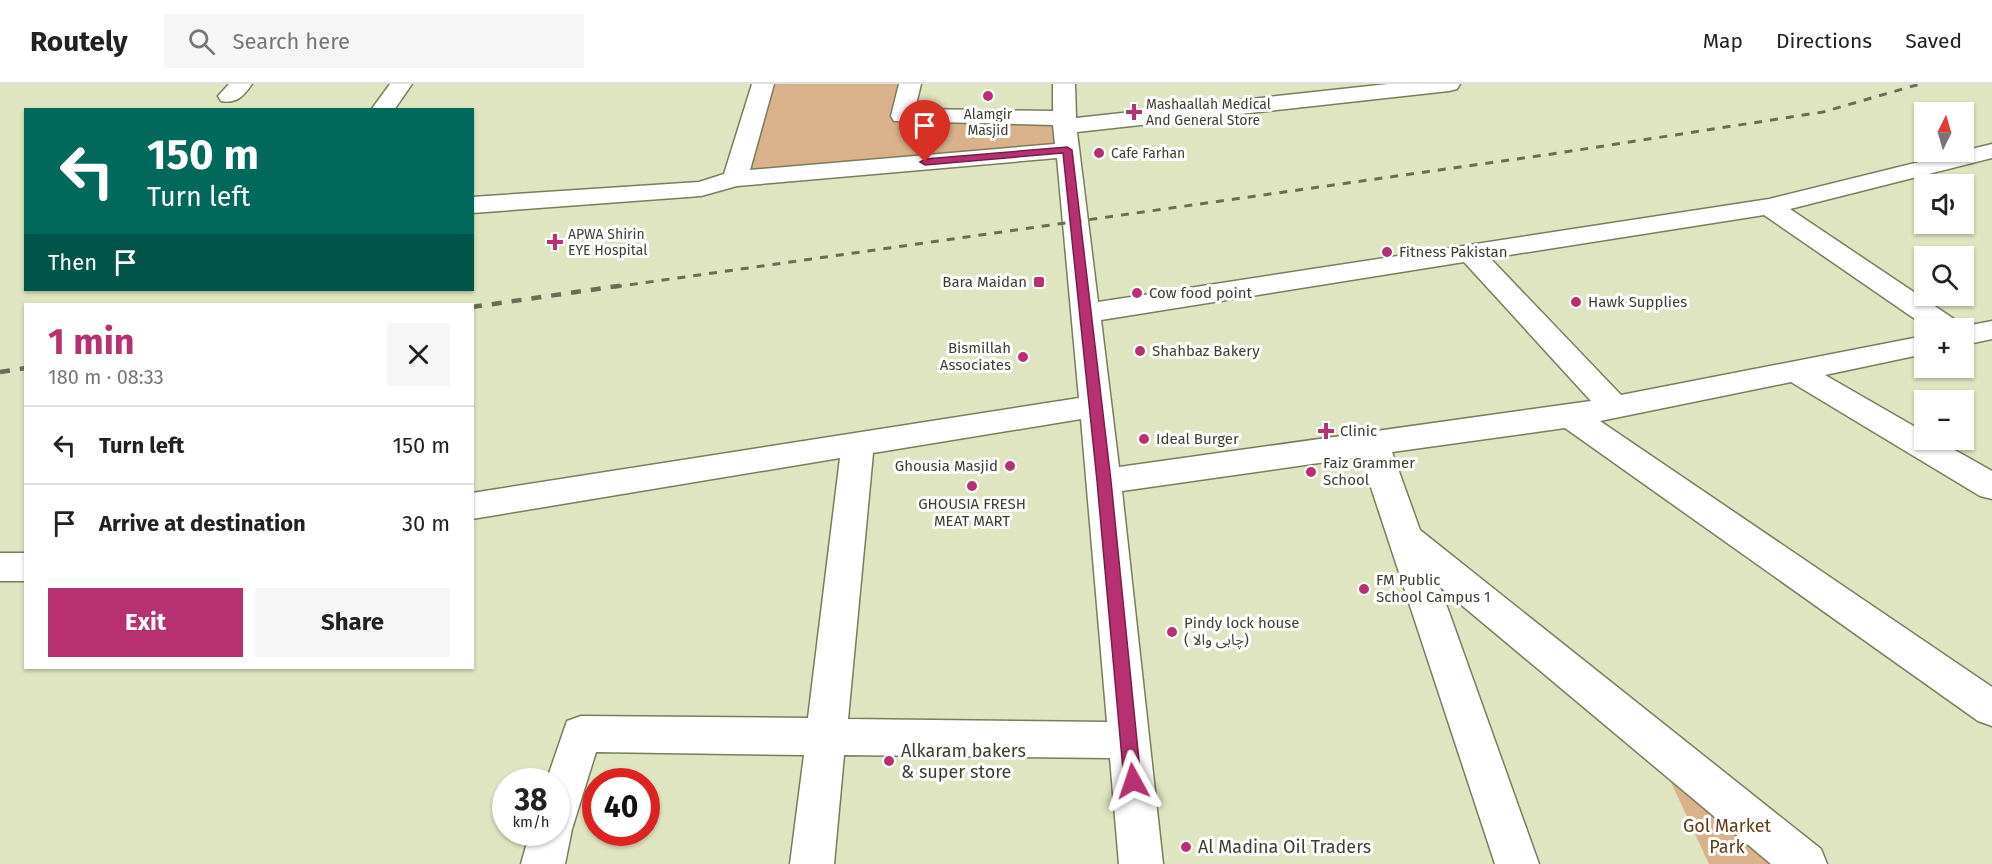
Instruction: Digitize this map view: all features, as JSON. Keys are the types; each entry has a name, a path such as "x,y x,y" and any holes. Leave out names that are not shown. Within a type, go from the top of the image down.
{"street":[{"path":"383,108 401,84"},
{"path":"735,179 763,84"},
{"path":"910,84 902,116 1065,131"},
{"path":"1064,84 1065,131 1104,481 1141,864"},
{"path":"474,205 700,189 735,179 1065,131 1305,92 1449,84"},
{"path":"1084,313 1769,207 1992,151"},
{"path":"1769,207 1932,318"},
{"path":"1470,254 1614,407"},
{"path":"1104,481 1570,416 1914,347"},
{"path":"1797,372 1992,487"},
{"path":"474,506 858,446 1095,405"},
{"path":"1570,416 1992,709"},
{"path":"1373,444 1517,864"},
{"path":"812,864 858,446"},
{"path":"1404,537 1805,864"},
{"path":"0,567 24,567"},
{"path":"570,771 581,734 1129,740"},
{"path":"543,864 548,846"}],"green space":[{"path":"763,84 910,84 902,115 1065,118 1067,150 735,179"},
{"name":"Gol Market Park","path":"1650,737 1805,864 1709,864"}],"railway":[{"path":"614,287 1552,154 1823,112 1920,84"},
{"path":"474,307 625,285"},
{"path":"0,372 24,368"}],"place":[{"name":"Alamgir Masjid","path":"988,96"},
{"name":"Mashaallah Medical And General Store","path":"1134,112"},
{"name":"Cafe Farhan","path":"1099,153"},
{"name":"APWA Shirin EYE Hospital","path":"555,242"},
{"name":"Fitness Pakistan","path":"1387,252"},
{"name":"Bara Maidan","path":"1039,282"},
{"name":"Cow food point","path":"1137,293"},
{"name":"Hawk Supplies","path":"1576,302"},
{"name":"Shahbaz Bakery","path":"1140,351"},
{"name":"Bismillah Associates","path":"1023,357"},
{"name":"Clinic","path":"1326,431"},
{"name":"Ideal Burger","path":"1144,439"},
{"name":"Ghousia Masjid","path":"1010,466"},
{"name":"Faiz Grammer School","path":"1311,472"},
{"name":"GHOUSIA FRESH MEAT MART","path":"972,486"},
{"name":"FM Public School Campus 1","path":"1364,589"},
{"name":"Pindy lock house ( چابی والا)","path":"1172,632"},
{"name":"Alkaram bakers & super store","path":"889,761"},
{"name":"Al Madina Oil Traders","path":"1186,847"}],"route":[{"path":"925,162 1067,150 1104,481 1133,781"}]}
